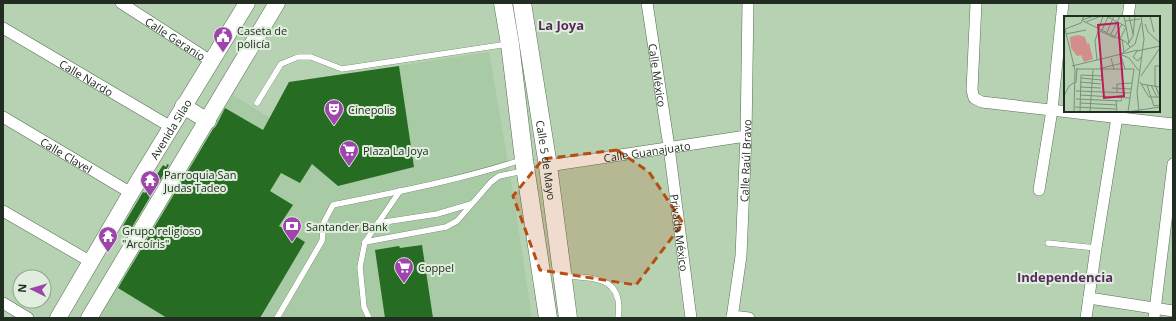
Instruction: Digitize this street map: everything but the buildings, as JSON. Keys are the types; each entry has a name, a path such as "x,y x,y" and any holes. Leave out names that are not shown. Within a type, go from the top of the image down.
{"main road":[{"name":"Calle 5 de Mayo","path":"503,3 548,318"},
{"name":"Calle 5 de Mayo","path":"524,5 548,166 568,318"}],"street":[{"name":"Calle Geranio","path":"121,3 211,61"},
{"name":"Avenida Silao","path":"58,318 170,127 247,3"},
{"path":"89,318 208,121 277,3"},
{"name":"Calle México","path":"647,3 669,147"},
{"name":"Calle Raúl Bravo","path":"732,317 741,256 746,136 748,3"},
{"path":"976,3 972,90 974,98 982,102 1064,111"},
{"path":"1039,190 1052,110 1063,3"},
{"path":"1128,16 1130,3"},
{"name":"Calle Nardo","path":"3,28 170,127"},
{"path":"183,106 208,121"},
{"path":"1078,112 1117,115 1173,124"},
{"path":"1086,318 1117,115"},
{"name":"Calle Clavel","path":"3,118 130,194"},
{"name":"Calle Guanajuato","path":"548,166 746,136"},
{"name":"Privada México","path":"669,147 691,318"},
{"path":"1155,314 1173,164"},
{"path":"3,211 91,262"},
{"path":"1089,298 1155,314 1173,311"},
{"path":"3,304 28,318"},
{"path":"732,317 749,318"}],"lane":[{"path":"257,104 281,64 298,57 311,57 342,70 510,44"},
{"path":"276,318 322,241 324,222 332,205 400,191 488,170 525,165"},
{"path":"365,242 446,227 457,221 497,177 525,165"},
{"path":"369,318 364,307 360,267 365,242 400,191"},
{"path":"378,223 437,214 472,204"},
{"path":"1048,243 1096,248"},
{"path":"562,276 593,278 610,285 618,296 620,308 618,318"}],"highlighted area":[{"path":"617,150 649,172 683,223 636,285 540,270 513,196 543,159"}],"shaded area":[{"name":"Plaza La Joya","path":"489,52 512,186 532,318 96,318 233,95 270,118 289,82"}],"place":[{"name":"Caseta de policía","path":"223,53"},
{"name":"Cinepolis","path":"334,126"},
{"name":"Plaza La Joya","path":"349,167"},
{"name":"Parroquia San Judas Tadeo","path":"150,197"},
{"name":"Santander Bank","path":"292,243"},
{"name":"Grupo religioso \"Arcoíris\"","path":"108,253"},
{"name":"Coppel","path":"404,284"}],"district":[{"name":"La Joya","path":"561,25"},
{"name":"Independencia","path":"1065,277"}]}
